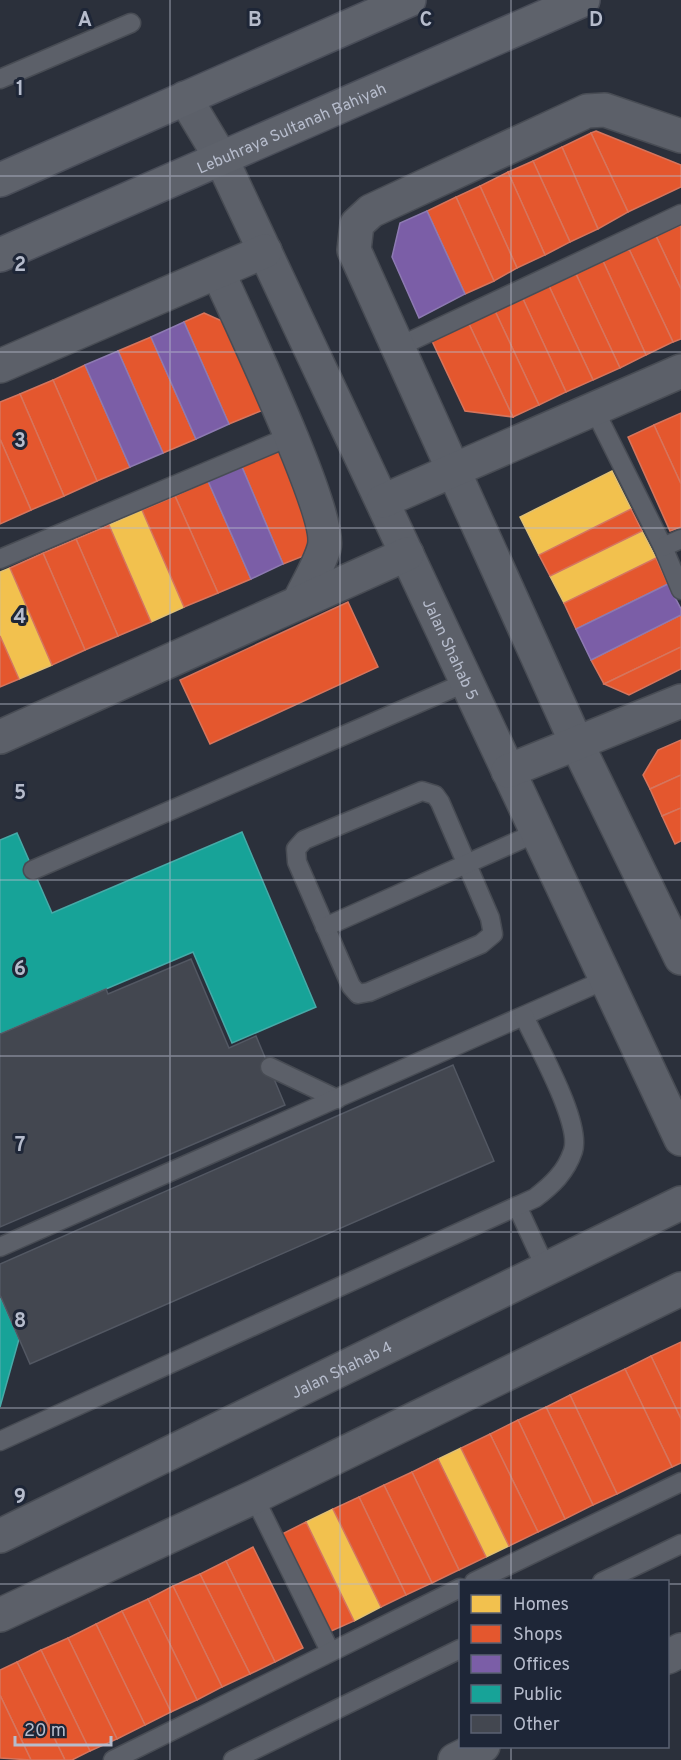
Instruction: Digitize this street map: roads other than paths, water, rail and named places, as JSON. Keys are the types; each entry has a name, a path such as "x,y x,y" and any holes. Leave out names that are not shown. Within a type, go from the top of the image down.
{"main road":[{"path":"0,180 409,0"},
{"name":"Lebuhraya Sultanah Bahiyah","path":"0,255 583,0"}],"street":[{"name":"Jalan Shahab 5","path":"185,98 221,158 681,1139"},
{"path":"681,136 605,110 587,111 371,212 357,224 354,250 396,348 576,742 681,958"},
{"path":"0,366 265,252"},
{"path":"218,272 291,435 323,526 325,547 299,602"},
{"path":"382,501 454,472 681,371"},
{"path":"0,737 407,554"},
{"path":"508,771 681,701"},
{"name":"Jalan Shahab 4","path":"0,1536 681,1203"},
{"path":"0,1615 254,1497 681,1289"},
{"path":"455,1760 479,1748"}],"lane":[{"path":"0,79 131,23"},
{"path":"396,348 681,214"},
{"path":"594,410 663,547 681,590"},
{"path":"0,559 291,435"},
{"path":"663,547 681,539"},
{"path":"33,870 467,682"},
{"path":"429,791 440,802 493,926 493,933 489,940 369,992 358,994 351,986 325,927 296,855 296,849 304,840 414,793 429,791"},
{"path":"325,927 538,832"},
{"path":"0,1247 607,980"},
{"path":"0,1441 535,1198 554,1184 566,1168 574,1149 573,1129 565,1105 524,1016"},
{"path":"270,1067 337,1099"},
{"path":"517,1206 546,1269"},
{"path":"476,1580 681,1482"},
{"path":"254,1497 330,1650"},
{"path":"604,1580 681,1544"},
{"path":"113,1760 330,1650 459,1588"},
{"path":"233,1760 459,1649"}]}
